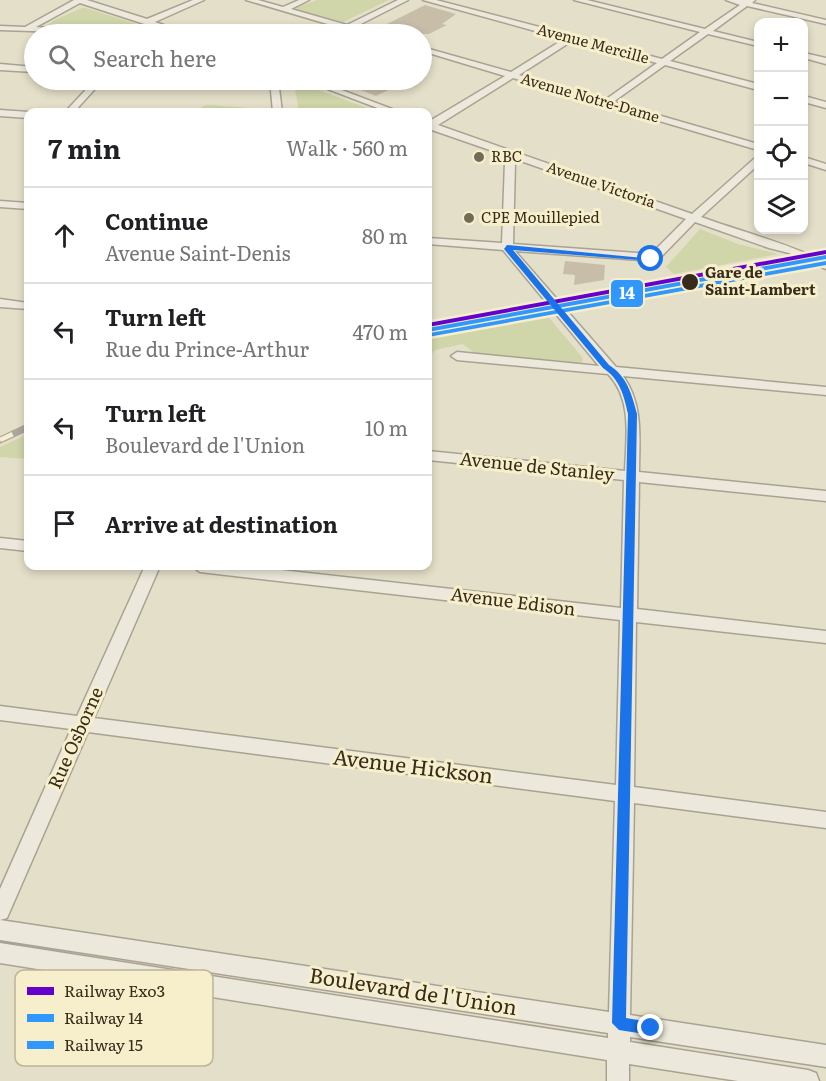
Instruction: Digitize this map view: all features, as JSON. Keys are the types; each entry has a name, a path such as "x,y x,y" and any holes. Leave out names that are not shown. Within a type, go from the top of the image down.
{"street":[{"path":"36,24 79,0 153,24"},
{"path":"147,22 200,0"},
{"path":"250,0 334,24"},
{"path":"283,10 305,0"},
{"path":"356,24 404,0"},
{"name":"Avenue Mercille","path":"428,0 754,86"},
{"path":"578,0 754,43"},
{"path":"730,0 749,2 826,22"},
{"path":"606,103 749,2"},
{"path":"0,28 24,30"},
{"path":"432,124 571,38"},
{"name":"Avenue Notre-Dame","path":"432,52 754,146"},
{"path":"808,57 826,61"},
{"path":"0,67 24,69"},
{"path":"73,108 90,90"},
{"path":"278,90 278,108"},
{"path":"335,90 384,108"},
{"path":"808,100 826,105"},
{"path":"0,113 24,115"},
{"name":"Avenue Victoria","path":"432,127 517,155 826,266"},
{"path":"517,155 510,162 507,248 559,312 613,371 627,391 633,414 618,1081"},
{"path":"808,161 826,166"},
{"path":"432,241 651,259 660,254 694,218 754,164"},
{"path":"0,204 24,207"},
{"path":"0,303 24,306"},
{"path":"457,356 826,391"},
{"name":"Avenue de Stanley","path":"432,456 826,496"},
{"path":"0,543 24,546"},
{"name":"Rue Osborne","path":"0,911 150,570"},
{"name":"Avenue Edison","path":"235,570 826,637"},
{"name":"Avenue Hickson","path":"0,713 826,820"},
{"name":"Boulevard de l'Union","path":"0,930 826,1056"},
{"name":"Boulevard de l'Union","path":"0,953 106,970"},
{"name":"Boulevard de l'Union","path":"213,987 808,1081"}],"green space":[{"path":"317,0 389,0 343,22 293,9"},
{"path":"86,8 136,24 49,24"},
{"path":"295,90 319,90 367,108 298,108"},
{"path":"209,105 250,108 201,108"},
{"path":"700,229 738,244 778,254 674,274 666,267"},
{"path":"546,314 582,357 583,362 575,364 476,354 463,344 435,350 432,354 432,335"},
{"path":"24,436 24,459 0,457 0,447"}],"building":[{"path":"425,5 456,14 442,24 447,25 432,32 432,24 387,24"},
{"path":"361,90 388,90 376,96"},
{"path":"565,261 605,265 604,280 574,285 575,275 563,274"}],"railway":[{"path":"0,440 24,429"}],"rail line":[{"name":"Exo3","path":"432,324 826,252"},
{"name":"14","path":"432,329 826,257"},
{"name":"15","path":"432,335 826,263"}],"place":[{"name":"RBC","path":"479,157"},
{"name":"CPE Mouillepied","path":"469,218"},
{"name":"Gare de Saint-Lambert","path":"690,282"}],"route":[{"path":"651,259 507,248 559,312 613,371 627,391 633,414 619,1023 651,1028"}]}
